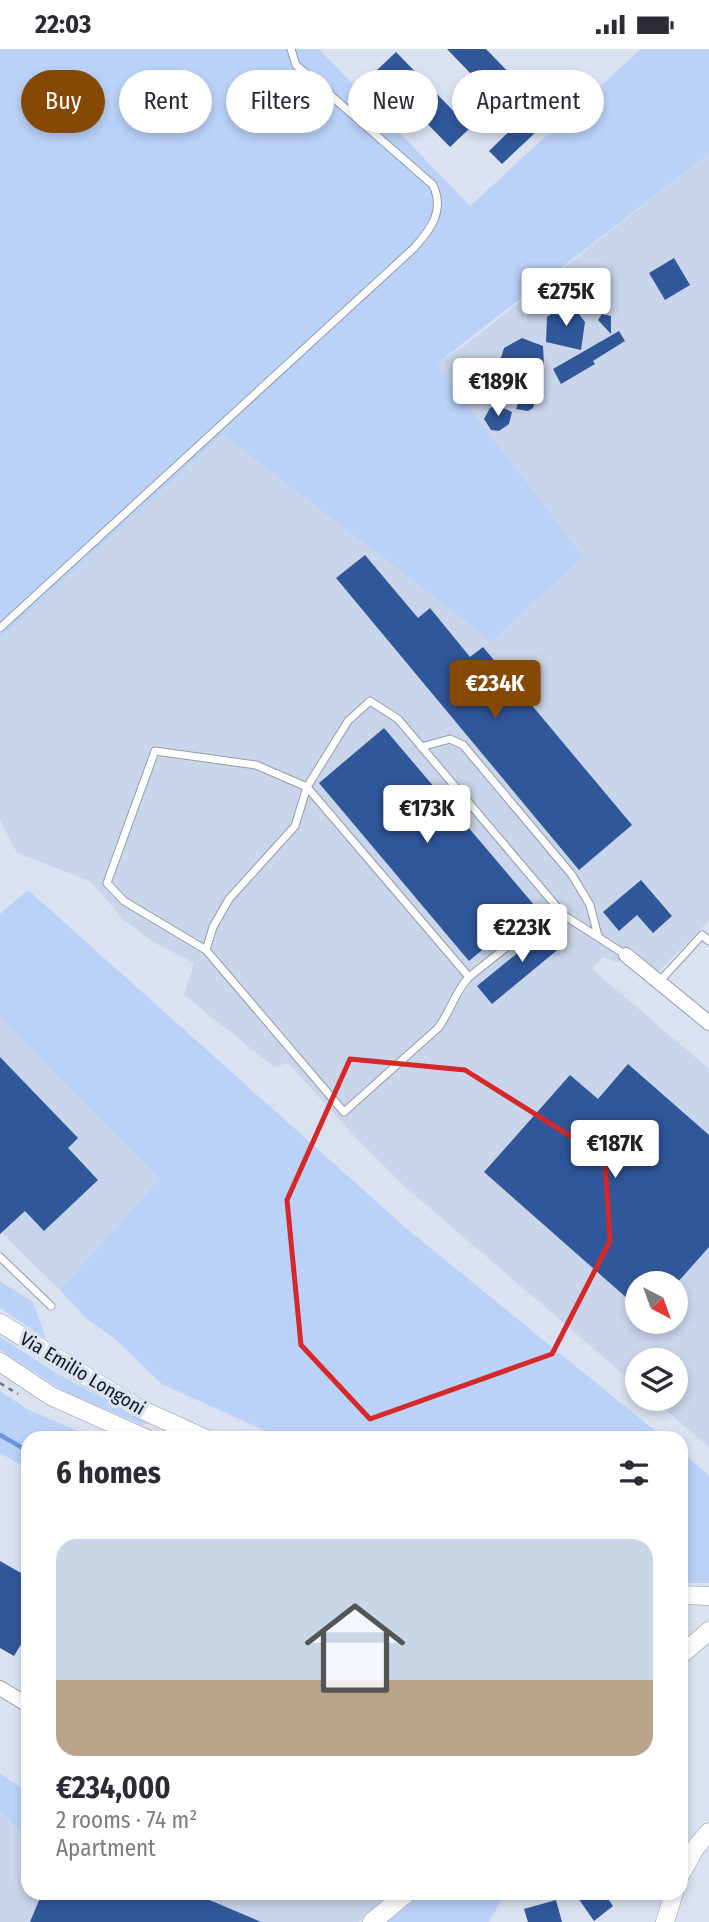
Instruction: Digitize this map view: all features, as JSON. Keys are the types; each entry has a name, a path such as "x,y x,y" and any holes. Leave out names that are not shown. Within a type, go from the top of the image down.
{"street":[{"path":"626,955 709,1023"},
{"name":"Via Emilio Longoni","path":"0,1323 136,1407 188,1431"},
{"name":"Via Emilio Longoni","path":"0,1362 51,1396 129,1431"},
{"path":"688,1595 709,1596"},
{"path":"688,1649 709,1631"},
{"path":"0,1688 21,1701"},
{"path":"688,1861 709,1832"},
{"path":"372,1922 399,1900"},
{"path":"665,1922 672,1900"}],"lane":[{"path":"0,628 414,248 434,222 438,201 433,185 296,65 291,49"},
{"path":"206,950 213,927 229,899 295,826 307,787 348,721 370,701 398,719 565,916 626,955"},
{"path":"421,747 450,739 463,745 572,874 590,905 598,936"},
{"path":"470,977 307,787 256,765 155,751 107,883 124,901 206,950 344,1112 438,1028 448,1015 457,990 470,977 556,907"},
{"path":"659,982 702,935 709,941"},
{"path":"0,1257 51,1306"}],"highlighted area":[{"path":"350,1059 465,1070 605,1158 610,1241 552,1354 370,1419 301,1345 287,1200"}],"shaded area":[{"path":"0,49 319,49 348,79 348,133 400,133 470,206 550,133 604,133 604,83 641,49 709,49 709,154 436,364 583,557 492,641 223,435 228,430 0,639"},
{"path":"709,154 709,921 657,973 630,946 618,963 603,957 592,969 709,1069 709,1447 667,1411 688,1411 688,1348 625,1348 625,1376 404,1186 288,1063 274,1067 184,995 194,963 155,943 124,920 90,881 17,853 0,820 0,639 223,435 346,528 582,557 435,364 460,349"},
{"path":"28,890 407,1229 625,1406 625,1411 631,1411 655,1431 266,1431 162,1384 114,1338 87,1319 60,1290 160,1179 0,1017 0,914"},
{"path":"0,1017 161,1179 60,1290 0,1231"},
{"path":"0,1281 33,1302 46,1339 0,1308"},
{"path":"0,1337 58,1374 149,1423 142,1425 65,1392 0,1350"},
{"path":"0,1391 27,1409 78,1431 21,1431 21,1465 0,1453"},
{"path":"688,1458 709,1475 709,1583 688,1583"},
{"path":"0,1774 21,1788 21,1833 0,1811"},
{"path":"0,1811 21,1833 21,1900 385,1900 358,1922 0,1922"},
{"path":"408,1900 502,1900 489,1922 381,1922"}],"building":[{"path":"447,49 486,49 506,70 467,70"},
{"path":"396,52 414,70 377,70"},
{"path":"438,95 452,110 452,133 465,133 450,147 436,133"},
{"path":"507,133 535,133 502,164 489,151"},
{"path":"674,258 690,285 665,300 649,273"},
{"path":"562,306 575,309 585,322 581,350 546,342 547,317"},
{"path":"602,314 611,316 611,334 598,320"},
{"path":"619,331 625,341 593,361 595,364 561,384 553,369"},
{"path":"522,338 543,346 544,366 525,384 505,375 500,361 504,348"},
{"path":"524,387 535,400 533,408 528,411 516,409"},
{"path":"497,405 512,412 509,424 499,431 491,430 484,419 490,408"},
{"path":"365,555 418,618 430,608 470,657 483,647 632,825 579,870 336,578"},
{"path":"384,728 535,906 469,961 319,783"},
{"path":"641,880 672,916 653,933 637,915 619,931 603,912"},
{"path":"553,924 567,942 492,1004 477,986"},
{"path":"0,1057 78,1138 68,1148 98,1180 44,1231 25,1211 0,1234"},
{"path":"628,1064 709,1135 709,1247 688,1271 625,1271 625,1296 484,1172 570,1075 598,1099"},
{"path":"0,1561 21,1573 21,1644 14,1656 0,1648"},
{"path":"39,1900 209,1900 261,1922 30,1922"},
{"path":"556,1900 562,1922 528,1922 524,1909"},
{"path":"579,1900 609,1900 613,1906 594,1921"}],"waterway":[{"path":"0,1435 21,1447"}]}
